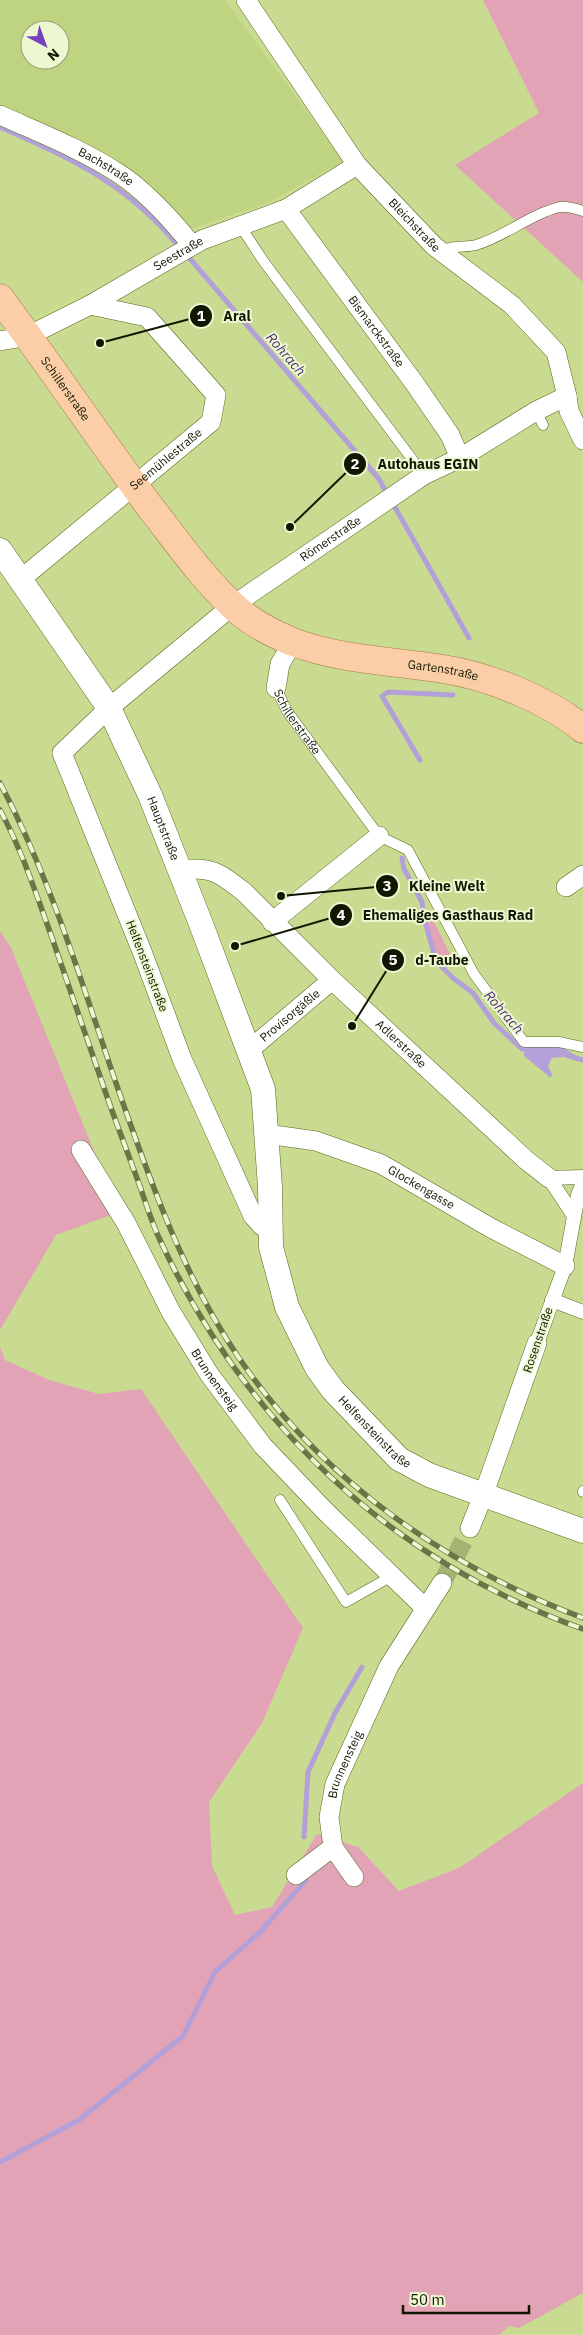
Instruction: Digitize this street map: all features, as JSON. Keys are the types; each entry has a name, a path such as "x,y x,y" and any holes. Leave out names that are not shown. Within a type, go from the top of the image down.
{"main road":[{"name":"Schillerstraße","path":"0,298 134,485 204,577 232,606 260,626 293,642"},
{"name":"Gartenstraße","path":"293,642 327,652 378,662 446,669 492,682 523,694 583,730"}],"street":[{"name":"Bleichstraße","path":"246,0 357,165 442,252 512,305 556,352 569,412 583,440"},
{"name":"Bachstraße","path":"0,115 88,155 119,174 150,200 190,247"},
{"name":"Seestraße","path":"0,341 28,336 90,306 211,236 241,227 286,209 357,165"},
{"name":"Bismarckstraße","path":"286,209 425,399 450,435 460,458"},
{"name":"Seemühlestraße","path":"21,579 211,422 216,395 147,317 90,306"},
{"name":"Römerstraße","path":"109,708 232,606 424,475 540,418 567,396"},
{"name":"Hauptstraße","path":"0,550 109,708 150,795 263,1089 267,1134"},
{"name":"Schillerstraße","path":"276,688 280,664 293,642"},
{"name":"Helfensteinstraße","path":"109,708 62,752 143,954 182,1059 253,1216 262,1226 271,1229"},
{"path":"272,922 379,836"},
{"name":"Adlerstraße","path":"180,870 199,868 220,873 244,892 332,980 512,1147 550,1178"},
{"path":"566,887 583,875"},
{"name":"Provisorgäßle","path":"248,1051 332,980"},
{"name":"Helfensteinstraße","path":"267,1134 271,1247 277,1274 287,1307 316,1368 333,1390 399,1459 429,1475 583,1531"},
{"name":"Glockengasse","path":"267,1134 316,1141 381,1164 490,1228 565,1266"},
{"name":"Brunnensteig","path":"81,1150 126,1223 171,1312 209,1374 263,1446 325,1511 425,1608"},
{"path":"550,1178 583,1177"},
{"path":"550,1178 574,1216"},
{"name":"Rosenstraße","path":"483,1496 565,1266 574,1216 583,1183"},
{"path":"552,1300 583,1312"},
{"path":"470,1528 483,1496"},
{"name":"Brunnensteig","path":"354,1878 333,1847 329,1817 335,1784 390,1666 442,1583"},
{"path":"296,1874 333,1847"}],"lane":[{"path":"442,252 446,248 474,245 495,238 544,212 564,206 583,211"},
{"path":"241,227 264,262 424,475"},
{"name":"Schillerstraße","path":"276,688 287,711 379,836 408,850 474,974 524,1042 559,1042 583,1047"},
{"path":"280,1500 346,1602 392,1576"}],"shaded area":[{"path":"0,0 225,0 343,161 269,202 187,230 0,105"},
{"path":"483,0 583,0 583,282 455,165 539,113"},
{"path":"429,912 450,954 438,960 424,914"},
{"path":"0,931 11,948 119,1212 56,1235 0,1330"},
{"path":"558,1044 576,1056 552,1058 548,1066 552,1074 551,1078 524,1056 525,1047"},
{"path":"0,1347 5,1360 49,1380 99,1394 141,1389 303,1628 262,1723 209,1802 212,1866 235,1915 272,1907 317,1834 358,1847 399,1891 459,1868 583,1783 583,2293 519,2328 509,2326 499,2335 0,2335"}],"waterway":[{"name":"Rohrach","path":"0,127 75,163 119,190 160,225 180,248"},
{"name":"Rohrach","path":"186,254 379,479 387,494"},
{"name":"Rohrach","path":"392,502 469,638"},
{"name":"Rohrach","path":"420,760 382,696 388,692 453,695"},
{"name":"Rohrach","path":"402,858 404,869 422,902 424,918 436,961 453,978 473,993 494,1023 522,1049 531,1049"},
{"name":"Rohrach","path":"566,1055 583,1060"},
{"path":"304,1837 308,1772 335,1713 362,1667"},
{"path":"0,2162 79,2120 183,2036 215,1972 261,1931 306,1880"}],"tunnel":[{"path":"442,1583 470,1528"}],"railway":[{"path":"0,783 35,856 50,894 129,1121 169,1226 201,1295 239,1358 272,1402 309,1443 348,1480 391,1515 436,1545 484,1573 533,1597 583,1618"},
{"path":"0,810 15,839 33,885 157,1233 195,1307 235,1369 281,1426 332,1478 387,1524 448,1565 513,1600 583,1629"}],"place":[{"name":"Aral","path":"100,343"},
{"name":"Autohaus EGIN","path":"290,527"},
{"name":"Kleine Welt","path":"281,896"},
{"name":"Ehemaliges Gasthaus Rad","path":"235,946"},
{"name":"d-Taube","path":"352,1026"}]}
